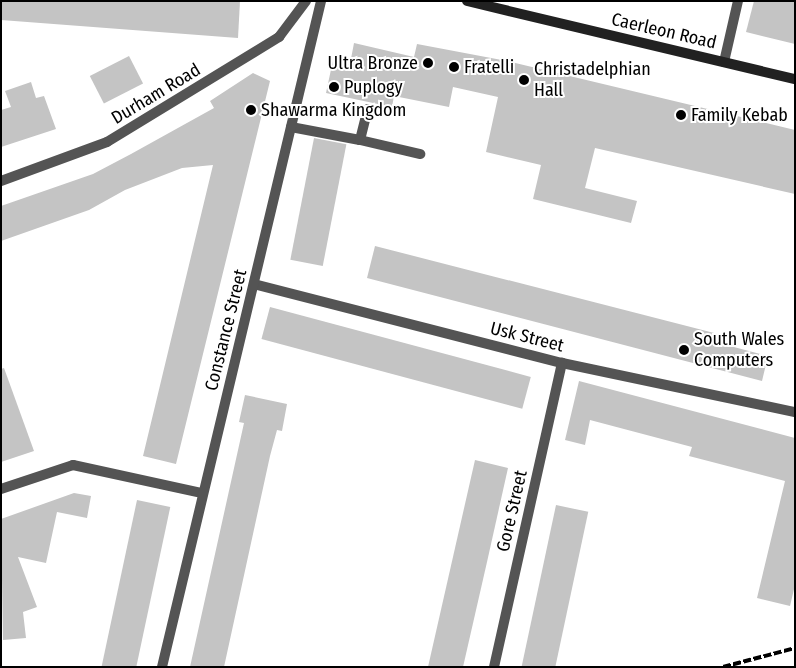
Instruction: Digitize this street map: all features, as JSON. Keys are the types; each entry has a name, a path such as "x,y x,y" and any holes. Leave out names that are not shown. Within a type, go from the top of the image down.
{"main road":[{"name":"Caerleon Road","path":"467,1 795,79"}],"street":[{"name":"Durham Road","path":"1,181 108,142 279,37 306,1"},
{"name":"Constance Street","path":"162,667 201,493 254,284 321,1"},
{"path":"724,62 738,1"},
{"path":"360,140 368,109"},
{"path":"291,127 420,154"},
{"name":"Usk Street","path":"254,284 562,363 795,412"},
{"name":"Gore Street","path":"494,667 562,363"},
{"path":"1,489 72,465 201,493"}],"building":[{"path":"1,1 240,1 238,38 1,20"},
{"path":"754,1 795,1 795,44 746,32"},
{"path":"354,43 414,57 417,44 507,61 795,130 795,194 595,148 585,188 637,201 631,223 533,199 541,165 486,152 498,97 453,87 449,107 394,96 392,107 326,93 333,60 350,64"},
{"path":"129,56 143,84 104,104 90,76"},
{"path":"253,73 270,81 176,464 143,456 213,165 182,168 125,190 89,210 1,241 1,206 93,174 131,154 214,108 210,101"},
{"path":"31,82 36,98 44,96 56,129 1,147 1,110 11,107 5,91"},
{"path":"314,138 346,144 323,266 290,260"},
{"path":"375,246 718,334 715,342 768,356 762,381 367,278"},
{"path":"270,307 531,377 522,409 261,339"},
{"path":"4,368 34,451 1,462 1,369"},
{"path":"579,381 795,438 795,585 790,606 757,598 785,481 689,456 692,447 590,420 585,445 565,440"},
{"path":"245,395 287,404 282,431 277,430 270,456 224,667 190,667 244,423 239,422"},
{"path":"475,460 508,468 487,562 463,667 428,667"},
{"path":"74,493 91,496 87,518 57,512 46,563 18,557 37,607 23,612 26,638 3,640 1,519"},
{"path":"137,500 170,507 136,667 102,667"},
{"path":"556,505 588,512 555,667 522,667"}],"railway":[{"path":"723,667 795,648"}],"place":[{"name":"Ultra Bronze","path":"428,63"},
{"name":"Fratelli","path":"454,67"},
{"name":"Christadelphian Hall","path":"524,80"},
{"name":"Puplogy","path":"334,87"},
{"name":"Shawarma Kingdom","path":"251,110"},
{"name":"Family Kebab","path":"681,115"},
{"name":"South Wales Computers","path":"684,350"}]}
